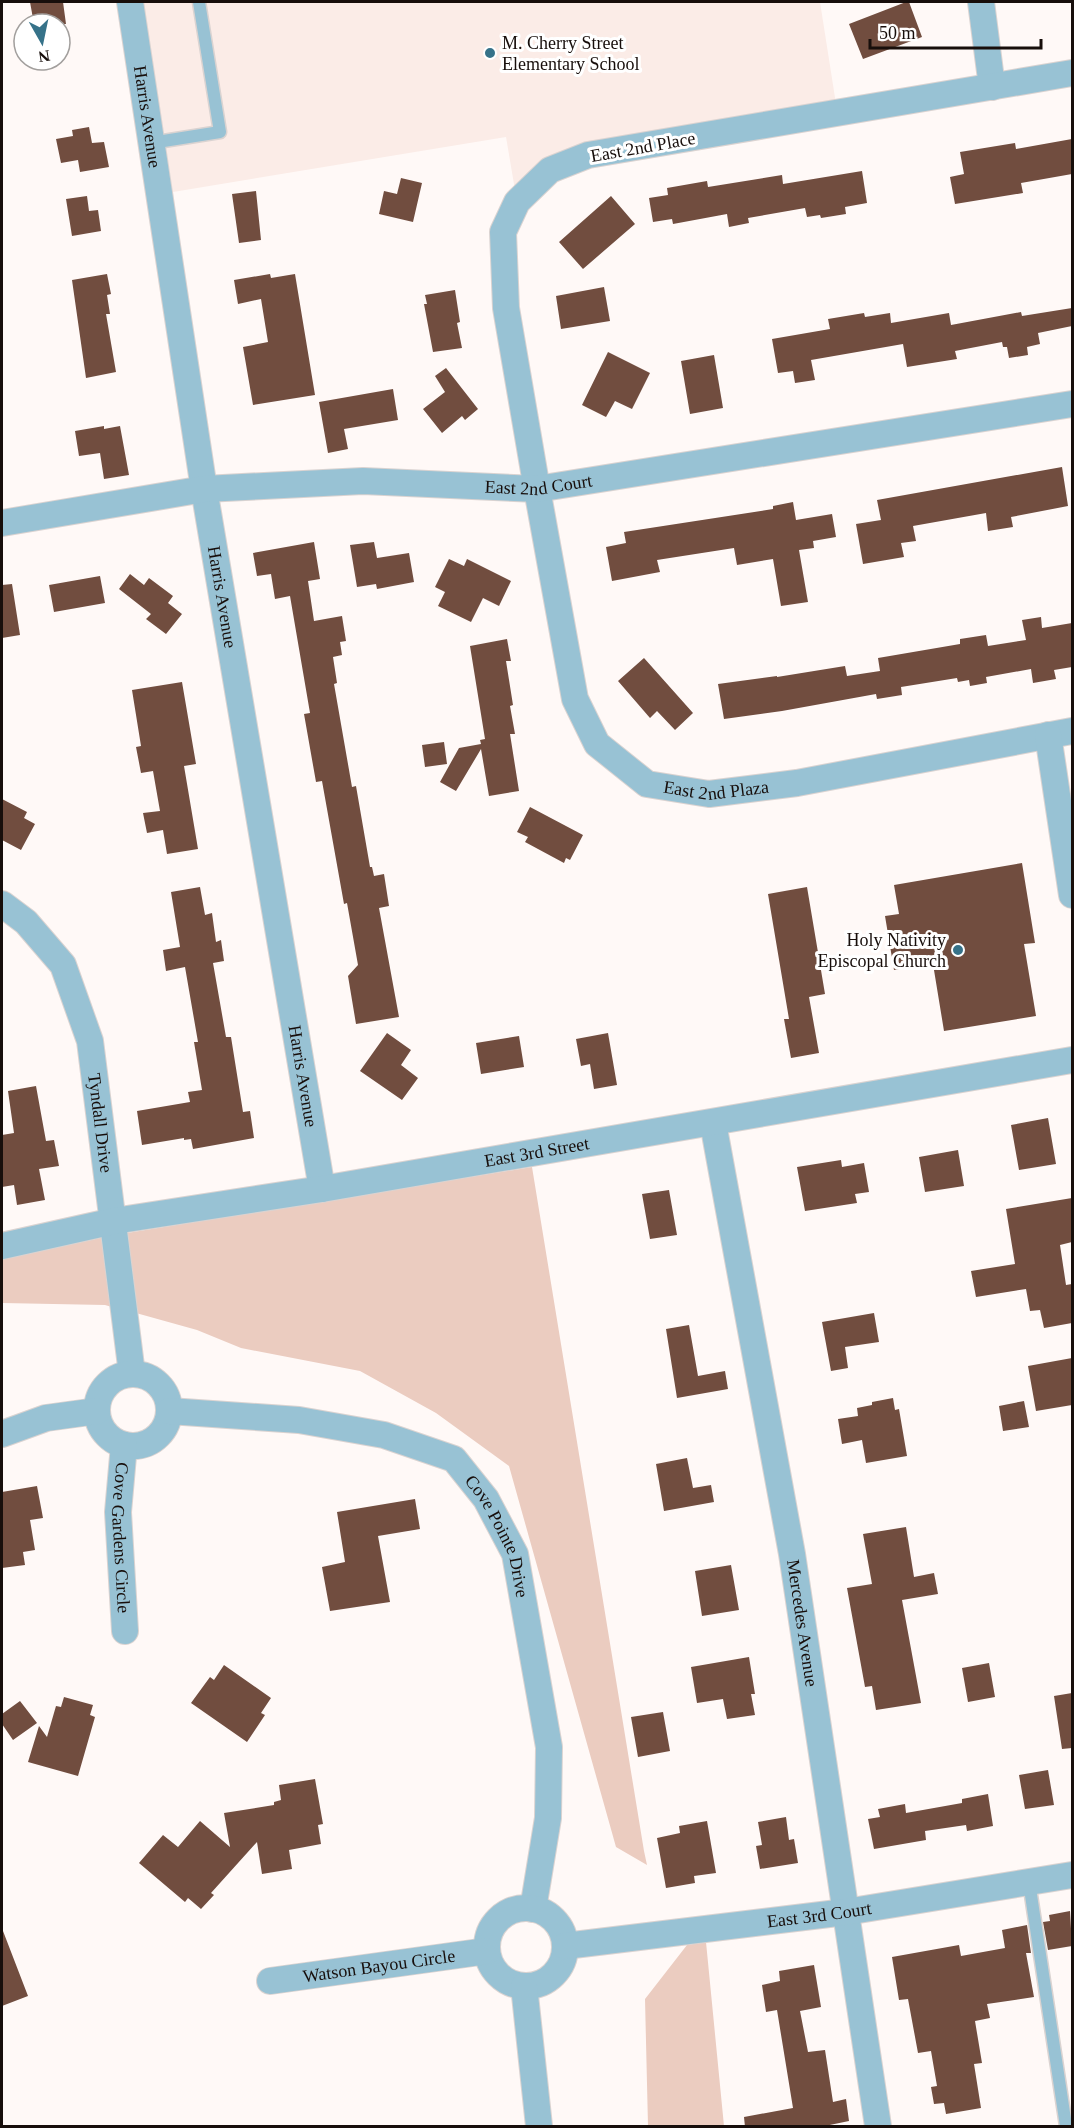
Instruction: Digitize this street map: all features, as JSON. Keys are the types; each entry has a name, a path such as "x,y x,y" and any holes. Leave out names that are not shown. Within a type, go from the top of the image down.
{"street":[{"name":"Harris Avenue","path":"130,2 204,489 322,1189"},
{"path":"981,2 992,87"},
{"name":"East 2nd Place","path":"537,489 506,308 503,232 517,202 550,170 588,155 1072,73"},
{"name":"East 2nd Court","path":"2,523 204,489 363,481 537,489 1072,404"},
{"name":"East 2nd Plaza","path":"537,489 575,699 597,744 647,784 710,794 786,785 1060,733"},
{"path":"1060,733 1072,895"},
{"name":"Tyndall Drive","path":"2,904 26,922 63,965 90,1041 132,1374"},
{"name":"East 3rd Street","path":"2,1246 114,1221 322,1189 1072,1060"},
{"name":"Mercedes Avenue","path":"713,1123 792,1554 878,2127"},
{"path":"132,1374 154,1380 167,1399 169,1411 162,1432 153,1440 142,1445 123,1445 112,1440 100,1426 97,1402 102,1391 110,1382 120,1376 132,1374"},
{"path":"2,1434 46,1418 97,1411"},
{"name":"Cove Pointe Drive","path":"169,1411 299,1420 384,1435 454,1459 486,1499 515,1554 549,1747 548,1818 532,1909"},
{"name":"Cove Gardens Circle","path":"123,1445 118,1512 125,1631"},
{"name":"East 3rd Court","path":"565,1946 846,1912 1072,1875"},
{"path":"526,1908 539,1910 551,1917 560,1927 565,1946 561,1966 552,1977 542,1983 524,1986 506,1981 496,1973 490,1963 487,1939 492,1927 501,1917 512,1910 526,1908"},
{"name":"Watson Bayou Circle","path":"270,1981 487,1951"},
{"path":"524,1986 539,2127"}],"lane":[{"path":"151,143 220,132 199,2"},
{"path":"1029,1882 1066,2127"}],"shaded area":[{"name":"M. Cherry Street Elementary School","path":"143,2 820,2 836,104 587,142 563,151 516,196 506,137 173,192"},
{"path":"532,1167 647,1865 616,1847 509,1466 436,1413 360,1371 241,1348 197,1330 136,1313 127,1233"},
{"path":"105,1237 112,1307 2,1303 2,1259"},
{"path":"706,1942 724,2126 648,2126 645,1999 687,1945"}],"building":[{"path":"30,2 63,2 64,12 32,12"},
{"path":"909,2 922,37 863,59 849,24"},
{"path":"89,127 92,143 104,142 109,167 80,172 78,160 61,163 56,139 73,136 72,130"},
{"path":"1072,139 1072,174 1021,183 1023,193 955,204 950,177 964,174 960,152 1015,143 1016,149"},
{"path":"862,171 867,203 845,207 846,214 821,218 820,215 807,217 805,208 748,218 749,223 729,227 727,214 673,224 672,219 653,222 649,198 668,195 667,188 707,181 708,187 782,175 783,184"},
{"path":"401,178 422,183 413,222 379,214 384,191 397,194"},
{"path":"256,191 261,240 239,243 232,194"},
{"path":"87,196 89,211 98,210 101,231 72,236 66,199"},
{"path":"611,196 635,224 583,269 559,242"},
{"path":"107,274 111,294 107,295 110,314 106,314 116,372 86,378 72,280"},
{"path":"270,274 271,278 295,274 315,395 253,405 243,347 268,342 261,299 238,304 234,280"},
{"path":"604,287 610,321 561,329 556,296"},
{"path":"455,290 460,322 457,323 462,348 433,352 424,304 427,304 425,295"},
{"path":"1072,308 1072,326 1038,333 1040,344 1027,347 1028,355 1009,358 1007,347 1003,347 1002,342 955,351 957,359 907,367 903,344 811,360 815,380 795,383 793,371 778,373 772,339 830,329 828,319 864,313 865,317 890,313 891,323 949,313 951,325 1021,312 1022,316"},
{"path":"608,352 650,373 632,409 615,401 606,417 582,405"},
{"path":"714,355 723,408 690,414 681,361"},
{"path":"446,368 478,409 465,420 462,416 442,433 423,409 445,392 435,376"},
{"path":"393,389 398,420 344,429 348,449 328,453 319,402"},
{"path":"104,426 104,429 120,426 129,475 104,479 100,453 79,456 75,431"},
{"path":"1062,467 1068,506 1011,517 1013,527 988,531 986,513 913,526 916,541 901,543 904,557 863,564 856,524 881,520 877,500"},
{"path":"793,502 796,520 832,514 836,537 813,541 814,548 799,550 808,602 781,606 773,559 737,565 734,548 657,560 660,572 612,581 606,547 626,543 624,532 773,509 773,506"},
{"path":"314,542 320,579 308,581 314,621 342,616 346,641 340,642 342,655 333,657 337,683 334,684 352,787 356,786 370,867 372,867 374,876 384,874 389,906 379,908 399,1017 356,1024 348,976 358,965 347,903 344,904 322,781 316,782 304,714 310,713 290,596 275,599 271,574 257,576 253,553"},
{"path":"374,542 377,558 409,553 414,582 377,589 376,584 357,587 350,545"},
{"path":"449,559 464,566 467,559 511,581 499,606 483,598 471,622 438,606 445,592 435,587"},
{"path":"130,574 144,585 149,578 173,596 168,603 182,614 166,634 146,619 151,614 119,589"},
{"path":"100,576 105,603 54,612 49,585"},
{"path":"12,584 20,635 2,638 2,585"},
{"path":"1041,617 1042,628 1072,623 1072,667 1054,670 1056,679 1033,683 1031,669 986,677 987,683 970,686 969,680 958,682 957,678 901,687 902,695 877,699 876,694 724,719 718,684 845,666 847,676 880,671 878,658 960,644 960,639 986,635 988,646 1026,640 1022,620"},
{"path":"507,639 511,661 506,661 515,734 510,734 519,791 489,796 481,749 456,791 440,782 459,748 481,744 480,740 485,739 470,646"},
{"path":"644,658 693,713 675,730 657,711 650,718 618,681"},
{"path":"182,682 196,764 184,766 198,849 167,854 163,830 147,833 143,813 160,811 153,771 141,773 136,747 141,746 132,690"},
{"path":"444,742 447,764 425,767 422,745"},
{"path":"2,799 27,812 24,818 35,824 21,850 2,840"},
{"path":"530,807 583,835 570,860 566,858 564,863 525,842 528,837 517,832"},
{"name":"Holy Nativity Episcopal Church","path":"1022,863 1035,943 1024,944 1036,1016 944,1031 933,964 894,970 885,916 899,914 894,885"},
{"path":"200,887 205,915 212,913 216,942 221,940 224,961 213,963 226,1037 231,1037 243,1112 250,1111 254,1138 193,1149 191,1139 184,1140 184,1138 142,1145 137,1111 190,1102 188,1092 202,1090 194,1042 198,1042 185,967 166,971 163,950 180,947 171,892"},
{"path":"807,887 825,994 809,997 819,1053 791,1058 784,1019 789,1019 768,894"},
{"path":"387,1033 411,1050 401,1065 418,1078 402,1100 360,1071"},
{"path":"608,1033 617,1085 594,1089 590,1064 581,1066 576,1039"},
{"path":"519,1036 524,1067 481,1074 476,1043"},
{"path":"36,1086 46,1141 54,1140 59,1166 39,1169 45,1200 17,1205 14,1185 2,1187 2,1135 14,1133 8,1091"},
{"path":"1048,1118 1056,1164 1019,1170 1011,1125"},
{"path":"958,1150 964,1186 925,1192 919,1157"},
{"path":"841,1160 842,1167 864,1163 869,1192 855,1194 857,1203 805,1211 797,1167"},
{"path":"669,1190 677,1235 650,1239 642,1194"},
{"path":"1072,1198 1072,1242 1060,1245 1066,1285 1072,1284 1072,1323 1044,1328 1040,1310 1030,1311 1026,1289 976,1297 971,1271 1015,1264 1006,1209"},
{"path":"874,1313 879,1342 845,1347 848,1368 831,1371 822,1322"},
{"path":"689,1325 698,1376 725,1371 728,1389 677,1398 666,1329"},
{"path":"1072,1358 1072,1405 1036,1411 1028,1366"},
{"path":"893,1398 895,1410 899,1409 907,1456 866,1463 862,1440 842,1444 838,1419 858,1416 857,1408"},
{"path":"1024,1401 1029,1427 1003,1431 999,1406"},
{"path":"687,1458 693,1488 711,1485 714,1502 664,1511 656,1464"},
{"path":"37,1486 43,1518 30,1520 35,1550 23,1552 25,1565 2,1568 2,1492"},
{"path":"415,1499 420,1529 378,1536 390,1602 330,1611 322,1567 345,1562 337,1512"},
{"path":"906,1527 914,1577 934,1573 938,1594 902,1600 921,1703 876,1710 872,1686 865,1687 847,1588 872,1584 863,1534"},
{"path":"731,1565 739,1610 702,1616 695,1571"},
{"path":"749,1657 755,1694 751,1694 755,1715 727,1719 723,1699 697,1703 691,1667"},
{"path":"989,1663 995,1697 968,1702 962,1668"},
{"path":"224,1665 271,1698 261,1713 265,1715 247,1742 191,1703 210,1677 214,1680"},
{"path":"1072,1693 1072,1748 1062,1749 1054,1696"},
{"path":"64,1697 93,1705 90,1715 95,1717 78,1776 28,1762 39,1726 47,1737 56,1706 61,1707"},
{"path":"20,1701 37,1723 13,1740 2,1724 2,1714"},
{"path":"663,1712 670,1751 638,1757 631,1717"},
{"path":"1048,1770 1054,1805 1025,1809 1019,1775"},
{"path":"315,1779 323,1824 318,1825 321,1844 289,1850 292,1869 262,1874 257,1842 211,1893 214,1895 201,1909 188,1898 185,1902 139,1863 163,1835 178,1847 200,1821 230,1847 224,1813 274,1805 274,1802 281,1800 279,1785"},
{"path":"988,1794 993,1826 967,1831 966,1825 925,1831 926,1840 874,1849 868,1819 880,1817 878,1809 905,1804 906,1813 962,1803 962,1799"},
{"path":"786,1817 789,1840 794,1839 798,1863 760,1869 756,1846 762,1845 758,1822"},
{"path":"707,1821 716,1873 694,1876 695,1883 666,1888 657,1838 680,1833 679,1826"},
{"path":"1070,1911 1072,1946 1048,1950 1043,1922 1050,1921 1049,1915"},
{"path":"1027,1925 1031,1953 1026,1953 1034,1997 987,2004 990,2018 975,2021 982,2063 974,2064 981,2108 946,2114 944,2103 934,2104 931,2087 937,2086 931,2051 918,2053 908,1999 899,2000 892,1957 959,1945 961,1956 1005,1948 1002,1930"},
{"path":"2,1931 28,1996 2,2006"},
{"path":"814,1965 821,2007 800,2011 808,2052 825,2050 833,2102 846,2099 849,2121 820,2127 745,2127 744,2117 793,2108 777,2010 766,2012 762,1985 780,1981 779,1971"}],"place":[{"name":"M. Cherry Street Elementary School","path":"490,53"},
{"name":"Holy Nativity Episcopal Church","path":"958,950"}]}
